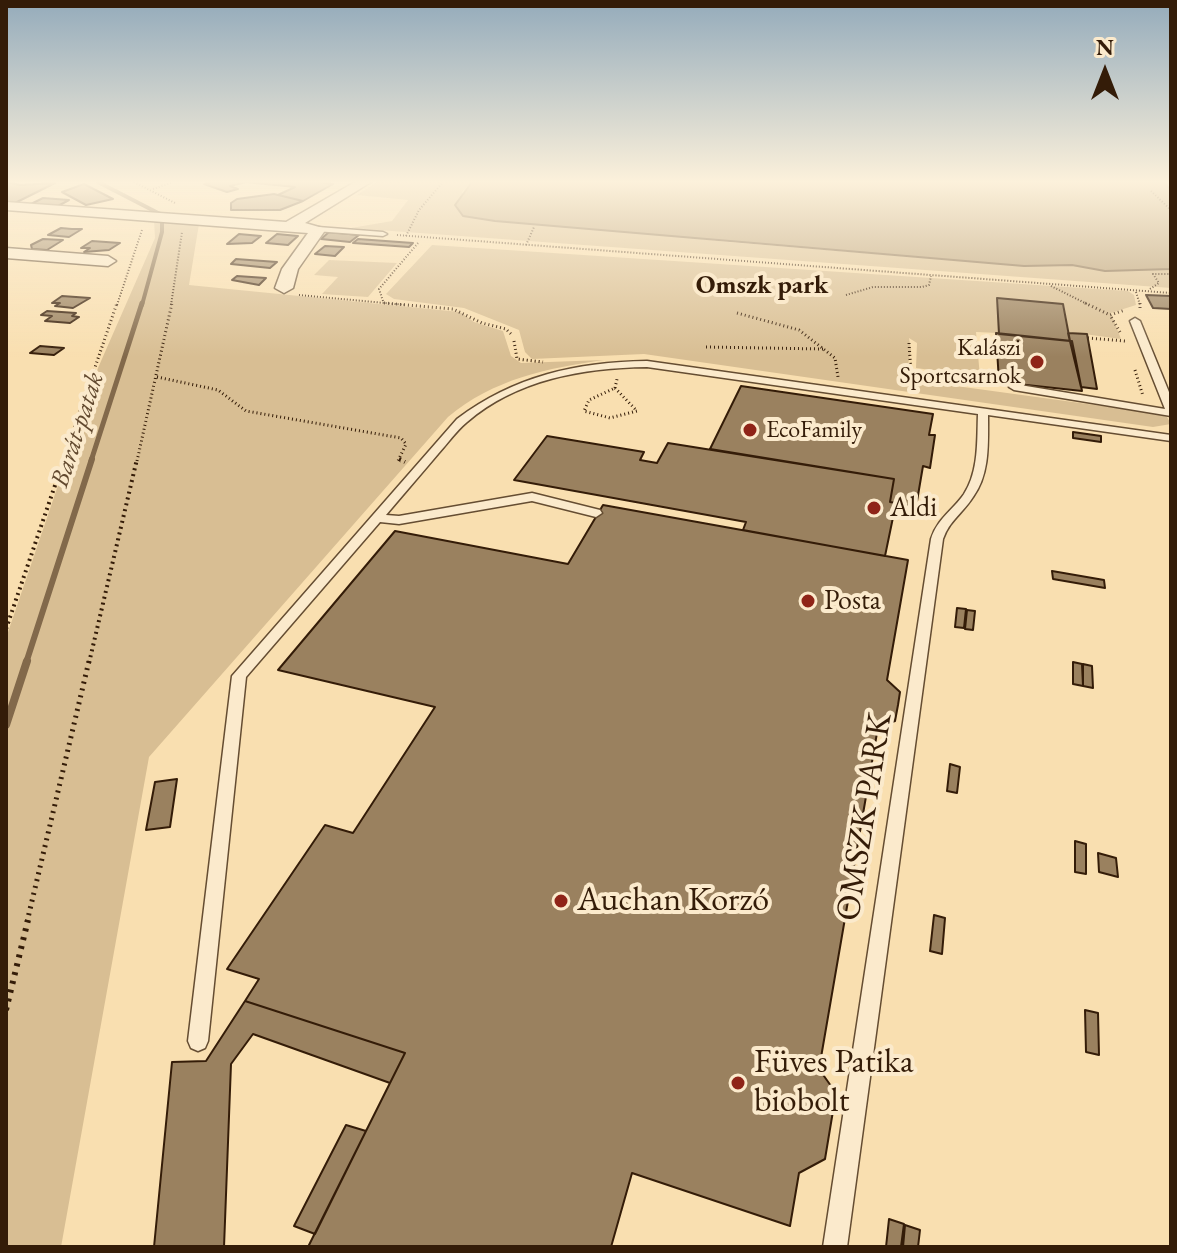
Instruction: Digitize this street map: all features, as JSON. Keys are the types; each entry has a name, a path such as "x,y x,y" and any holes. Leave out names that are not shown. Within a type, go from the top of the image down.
{"street":[{"path":"288,291 290,269 310,240"},
{"path":"6,253 108,261"}],"lane":[{"path":"1139,318 1144,343 1171,411"},
{"path":"198,1041 239,676 461,421 486,400 506,389 611,365 671,367 1171,438"},
{"path":"1014,387 1171,411"},
{"name":"OMSZK PARK","path":"835,1247 876,950 917,699 937,539 941,523 973,491 980,469 983,411"},
{"path":"377,518 399,520 532,497 596,513"}],"path":[{"path":"6,629 140,240"},
{"path":"6,1010 157,377 176,282 179,240"},
{"path":"452,240 1171,293"},
{"path":"526,245 528,240"},
{"path":"383,301 379,289 418,243"},
{"path":"678,263 681,257"},
{"path":"1149,291 1159,283 1153,274 1171,274"},
{"path":"846,295 873,287 922,287 929,285 930,275"},
{"path":"1046,284 1110,315"},
{"path":"1134,290 1140,297 1139,318"},
{"path":"288,291 459,310 482,323 506,329 512,335"},
{"path":"737,313 800,329 835,358 843,391"},
{"path":"1088,338 1144,343"},
{"path":"909,343 911,373 1014,387"},
{"path":"706,347 825,348"},
{"path":"611,365 618,383 615,388 589,400 584,411 610,418 629,416 637,411 636,406 620,396 615,388"},
{"path":"157,377 218,390 246,411 401,438 406,444 398,461 423,465"}],"shaded area":[{"path":"154,240 196,240 189,285 460,312 474,322 503,331 511,356 521,363 604,360 562,367 502,384 448,417 149,757 61,1247 6,1247 6,638 98,368"},
{"path":"521,240 714,240 1024,266 1072,265 1105,271 1171,269 1171,288"},
{"path":"724,240 1171,240 1171,269 1105,271 1072,265 1024,266"},
{"path":"432,245 1128,291 1134,295 1136,305 1111,313 1121,339 1069,332 1064,305 998,298 998,333 976,332 980,377 916,368 917,343 909,338 911,350 905,379 1153,413 1167,417 1171,424 1153,427 644,354 532,359 525,352 519,330 464,308 394,299 386,294"},
{"path":"329,260 397,263 368,297 322,294 338,277 314,275"}],"building":[{"path":"40,240 62,240 47,250 32,249 31,245"},
{"path":"231,240 255,240 252,243 227,244"},
{"path":"269,240 293,240 288,245 266,243"},
{"path":"378,240 413,243 409,247 353,243"},
{"path":"92,241 120,243 109,250 84,252 90,248 81,248"},
{"path":"325,246 344,247 335,256 315,254"},
{"path":"236,259 277,262 270,268 231,264"},
{"path":"237,276 266,278 259,285 232,280"},
{"path":"1146,295 1171,296 1171,309 1153,308"},
{"path":"62,296 90,298 73,308 52,303"},
{"path":"997,298 1063,304 1070,341 999,334"},
{"path":"47,311 76,313 72,316 79,317 70,323 45,321 52,316 41,315"},
{"name":"Kalászi Sportcsarnok","path":"996,333 1072,341 1082,391 999,382"},
{"path":"1068,333 1087,334 1097,389 1081,387"},
{"path":"40,346 64,348 54,355 30,353"},
{"path":"741,386 933,414 929,435 935,435 930,468 923,466 916,507 890,502 894,479 710,449"},
{"path":"1073,432 1101,436 1101,442 1073,438"},
{"path":"547,436 644,452 640,460 657,463 668,443 894,479 890,502 896,503 885,556 743,530 746,522 514,480"},
{"name":"Auchan Korzó","path":"603,505 908,560 887,680 900,692 898,705 895,721 878,727 819,1069 836,1093 825,1159 799,1173 790,1226 632,1173 611,1247 308,1247 405,1053 245,1001 259,979 227,969 325,825 353,833 435,707 278,670 395,531 568,564"},
{"path":"1052,571 1104,580 1105,588 1053,579"},
{"path":"957,608 966,609 964,628 955,627"},
{"path":"967,610 975,611 973,630 965,629"},
{"path":"1073,662 1082,664 1083,686 1073,684"},
{"path":"1083,664 1092,666 1093,688 1083,686"},
{"path":"950,764 960,767 957,793 947,791"},
{"path":"177,779 170,827 146,830 155,782"},
{"path":"1075,841 1086,844 1086,874 1075,872"},
{"path":"1098,853 1116,858 1118,877 1099,872"},
{"path":"934,915 945,918 942,954 930,951"},
{"path":"245,1001 405,1053 390,1083 253,1034 231,1064 224,1247 154,1247 172,1062 206,1061"},
{"path":"1085,1010 1098,1013 1099,1055 1086,1052"},
{"path":"346,1125 366,1131 315,1234 294,1226"},
{"path":"889,1219 904,1224 901,1247 886,1247"},
{"path":"905,1225 920,1230 918,1247 903,1247"}],"waterway":[{"name":"Barát-patak","path":"142,305 160,240"},
{"name":"Barát-patak","path":"91,461 142,303"},
{"name":"Barát-patak","path":"26,663 92,459"},
{"name":"Barát-patak","path":"6,725 27,661"}],"place":[{"name":"Kalászi Sportcsarnok","path":"1037,362"},
{"name":"EcoFamily","path":"750,430"},
{"name":"Aldi","path":"874,508"},
{"name":"Posta","path":"808,601"},
{"name":"Auchan Korzó","path":"561,901"},
{"name":"Füves Patika biobolt","path":"738,1083"}],"district":[{"name":"Omszk park","path":"762,286"}]}
